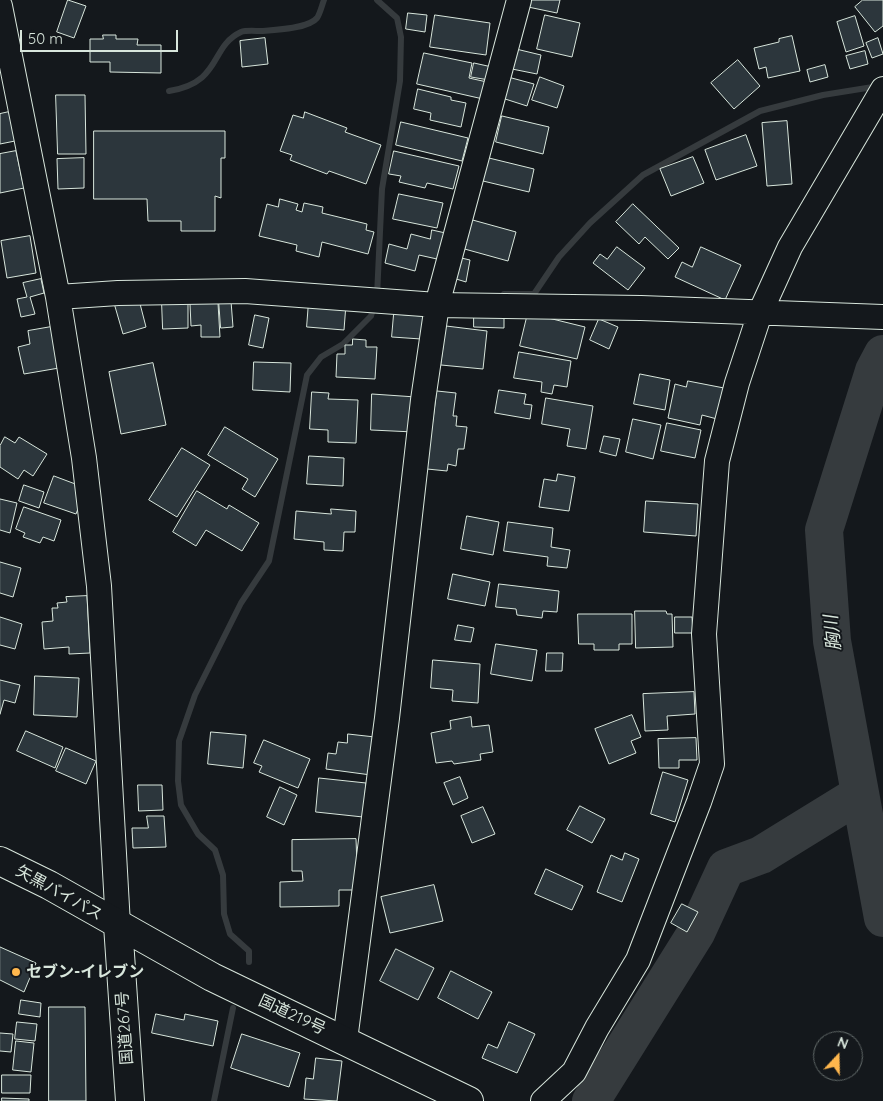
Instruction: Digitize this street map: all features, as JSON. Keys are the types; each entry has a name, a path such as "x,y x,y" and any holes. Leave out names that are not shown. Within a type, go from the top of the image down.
{"highway":[{"name":"矢黒バイパス","path":"0,861 49,885 118,925"},
{"name":"国道219号","path":"118,925 212,977 469,1101"},
{"name":"国道267号","path":"118,925 130,1101"}],"street":[{"path":"345,1040 387,718 423,400 437,305 519,0"},
{"path":"0,6 58,297 84,458 99,586 118,925"},
{"path":"544,1101 574,1072 597,1028 638,960 684,843 712,764 704,634 717,461 737,384 768,313 794,239 883,89"},
{"path":"58,297 118,293 245,291 437,305 768,313 883,318"}],"building":[{"path":"68,0 86,6 74,38 57,32"},
{"path":"529,0 560,0 557,13 528,7"},
{"path":"863,0 883,0 883,26 875,32 855,7"},
{"path":"408,13 427,15 425,32 406,29"},
{"path":"435,15 490,23 486,55 430,47"},
{"path":"545,15 580,23 572,57 537,49"},
{"path":"855,16 864,46 846,52 837,22"},
{"path":"103,35 116,35 116,39 138,39 137,45 161,45 161,73 110,72 110,62 90,62 90,39 103,39"},
{"path":"792,36 800,71 768,78 766,67 759,69 754,48 779,42 779,39"},
{"path":"265,38 268,64 242,67 240,41"},
{"path":"878,38 883,54 872,58 866,43"},
{"path":"516,49 541,55 537,74 512,69"},
{"path":"865,51 868,64 850,69 846,56"},
{"path":"424,53 472,63 469,78 487,82 483,99 417,84"},
{"path":"738,60 760,86 734,109 711,83"},
{"path":"474,63 492,67 489,80 471,77"},
{"path":"825,65 828,77 810,82 807,70"},
{"path":"508,77 534,84 527,106 502,98"},
{"path":"540,77 564,86 557,108 532,100"},
{"path":"418,89 451,97 451,100 466,103 461,127 430,120 431,113 414,109"},
{"path":"56,95 85,95 86,154 58,154"},
{"path":"9,112 15,141 0,144 0,114"},
{"path":"305,112 347,128 345,132 381,145 366,184 329,171 327,174 290,160 292,155 280,151 293,115 303,118"},
{"path":"502,116 549,127 543,154 496,142"},
{"path":"787,121 792,184 767,186 762,123"},
{"path":"401,122 468,138 462,161 396,145"},
{"path":"94,131 225,131 225,158 221,158 221,198 215,196 215,231 181,231 181,221 148,221 147,199 94,199"},
{"path":"746,135 757,166 716,180 705,150"},
{"path":"16,151 24,188 0,193 0,154"},
{"path":"394,151 459,166 453,189 427,183 425,188 399,182 401,176 389,174"},
{"path":"693,157 704,183 671,196 660,169"},
{"path":"84,158 84,188 58,189 57,159"},
{"path":"489,158 534,169 529,192 483,181"},
{"path":"399,194 443,203 437,228 393,219"},
{"path":"280,199 298,204 296,210 302,212 304,203 323,207 322,213 367,224 366,230 374,232 368,254 322,242 319,257 296,251 297,245 259,236 267,204 278,207"},
{"path":"633,204 679,248 668,259 645,237 639,244 616,222"},
{"path":"469,219 516,232 508,261 461,248"},
{"path":"432,230 450,234 447,246 441,245 437,259 419,255 415,271 385,263 389,244 407,249 411,234 430,239"},
{"path":"30,236 36,273 7,278 1,241"},
{"path":"617,247 645,268 628,290 593,263 600,254 607,259"},
{"path":"701,247 741,265 725,300 675,277 682,262 692,267"},
{"path":"457,257 470,260 466,282 453,278"},
{"path":"41,279 44,293 30,297 35,314 21,317 17,299 27,297 23,283"},
{"path":"138,296 146,327 123,334 114,303"},
{"path":"219,301 231,301 233,327 221,328"},
{"path":"309,301 346,304 344,330 307,327"},
{"path":"162,303 188,303 188,328 163,329"},
{"path":"218,303 220,337 201,337 201,325 191,326 190,304"},
{"path":"474,311 504,311 504,328 474,327"},
{"path":"528,313 585,327 577,359 520,346"},
{"path":"394,314 423,316 421,339 392,337"},
{"path":"255,315 269,318 263,348 249,345"},
{"path":"599,319 618,327 609,349 590,340"},
{"path":"446,326 487,331 483,369 441,365"},
{"path":"51,327 59,368 24,374 18,347 30,344 28,331"},
{"path":"353,339 366,340 366,347 377,347 375,379 336,377 337,354 345,354 345,345 352,345"},
{"path":"519,352 571,361 567,387 554,385 552,394 541,392 542,382 514,378"},
{"path":"254,362 291,363 290,392 253,390"},
{"path":"153,363 166,425 121,434 109,372"},
{"path":"640,374 670,380 665,410 634,404"},
{"path":"688,381 724,388 717,419 702,415 700,425 668,418 675,384 686,387"},
{"path":"499,390 526,394 524,404 532,405 530,419 495,413"},
{"path":"437,391 456,393 453,416 457,416 456,426 467,427 464,449 458,449 456,466 448,464 447,471 427,469"},
{"path":"312,392 329,393 328,399 358,400 356,443 328,442 328,430 310,429"},
{"path":"372,394 416,397 414,432 371,430"},
{"path":"546,398 593,406 586,449 567,446 570,429 542,424"},
{"path":"633,419 661,425 653,459 626,452"},
{"path":"667,423 701,430 695,458 661,451"},
{"path":"225,427 278,459 255,497 242,489 248,479 208,455"},
{"path":"604,436 620,439 616,456 600,452"},
{"path":"5,437 15,443 19,437 47,454 33,476 24,470 18,479 0,467 0,446"},
{"path":"182,448 210,465 177,517 149,500"},
{"path":"309,456 344,458 343,486 307,484"},
{"path":"558,474 575,477 569,511 539,507 544,479 556,481"},
{"path":"54,476 86,488 76,514 44,503"},
{"path":"24,485 44,492 39,508 19,501"},
{"path":"197,491 227,509 229,505 259,523 242,551 206,530 196,546 173,532"},
{"path":"0,499 17,503 10,533 0,530"},
{"path":"646,501 698,504 696,536 644,532"},
{"path":"24,507 61,520 54,541 43,537 40,543 23,537 25,533 16,529"},
{"path":"331,509 356,511 355,532 344,532 343,551 324,550 324,542 294,539 296,511 331,514"},
{"path":"467,516 499,522 493,555 461,549"},
{"path":"508,522 553,528 551,547 570,550 567,568 547,566 548,557 504,551"},
{"path":"0,562 21,568 13,597 0,593"},
{"path":"453,574 490,582 485,606 448,599"},
{"path":"499,584 559,591 557,612 543,611 542,618 517,615 516,609 496,607"},
{"path":"87,596 90,653 69,654 69,647 44,649 42,622 53,621 52,608 58,608 57,603 67,602 66,597"},
{"path":"635,611 666,611 667,614 672,614 673,647 636,648"},
{"path":"578,614 632,614 632,644 619,644 619,650 594,650 594,644 579,644"},
{"path":"0,617 22,624 15,649 0,645"},
{"path":"675,617 692,617 693,633 675,633"},
{"path":"458,625 474,628 471,642 455,640"},
{"path":"496,644 537,650 532,681 491,674"},
{"path":"547,653 563,653 562,671 546,671"},
{"path":"433,660 480,664 478,703 452,701 453,690 431,688"},
{"path":"35,676 79,678 77,717 34,715"},
{"path":"0,680 20,685 15,703 4,700 0,714"},
{"path":"694,692 695,714 667,716 668,730 645,731 643,694"},
{"path":"632,715 641,737 631,741 636,753 609,764 595,729"},
{"path":"471,717 472,727 489,725 493,752 480,754 481,760 454,764 452,761 436,763 431,733 451,729 450,721"},
{"path":"26,731 63,747 55,768 17,751"},
{"path":"211,732 246,735 243,768 208,764"},
{"path":"348,734 375,737 371,775 326,769 328,753 336,754 338,742 347,743"},
{"path":"696,738 697,760 679,760 679,768 659,768 658,739"},
{"path":"264,740 310,759 298,788 259,772 262,766 254,763"},
{"path":"66,748 96,761 86,784 56,771"},
{"path":"663,772 688,780 675,822 651,814"},
{"path":"460,777 468,798 453,805 444,783"},
{"path":"319,778 366,783 363,817 316,812"},
{"path":"138,785 162,785 163,810 139,811"},
{"path":"280,787 297,795 284,825 267,817"},
{"path":"580,806 605,819 592,843 567,830"},
{"path":"483,807 495,834 472,843 461,816"},
{"path":"147,816 164,816 166,847 133,848 132,828 148,828"},
{"path":"356,839 358,890 339,890 339,906 280,907 280,882 303,881 302,871 292,871 292,840"},
{"path":"625,853 639,859 622,902 597,892 611,855 622,860"},
{"path":"546,869 583,886 572,910 535,894"},
{"path":"434,885 443,921 390,933 381,897"},
{"path":"682,904 698,912 687,932 671,923"},
{"name":"セブン-イレブン","path":"0,947 36,963 24,992 0,980"},
{"path":"396,949 434,968 418,1000 380,981"},
{"path":"451,971 492,992 478,1019 438,998"},
{"path":"21,1000 41,1003 40,1017 19,1014"},
{"path":"49,1007 85,1007 86,1101 49,1101"},
{"path":"156,1014 184,1020 185,1014 218,1021 213,1046 152,1033"},
{"path":"17,1022 37,1024 35,1041 15,1039"},
{"path":"509,1022 535,1034 517,1073 482,1058 488,1044 497,1048"},
{"path":"0,1033 13,1034 11,1052 0,1051"},
{"path":"242,1034 300,1053 289,1087 231,1068"},
{"path":"16,1041 34,1043 31,1072 13,1070"},
{"path":"316,1058 342,1061 337,1101 304,1099 306,1078 313,1079"},
{"path":"2,1075 31,1075 30,1093 2,1093"},
{"path":"2,1098 29,1099 29,1101 2,1101"}],"waterway":[{"path":"169,91 199,80 213,64 224,46 231,38 241,32 306,25 317,18 324,0"},
{"path":"377,0 397,18 401,37 400,81 382,189 377,296"},
{"path":"504,294 534,294 559,257 590,223 643,175 760,111 823,95 879,86"},
{"path":"249,962 249,951 230,934 224,914 223,875 215,850 198,834 181,805 178,781 179,741 195,695 241,603 269,561 307,375 321,357 343,344 371,316 374,305"},
{"name":"胸川","path":"883,354 874,371 824,530 832,641 883,918"},
{"path":"591,1101 696,933 726,868 761,855 860,794"},
{"path":"214,1101 233,1008"}],"place":[{"name":"セブン-イレブン","path":"16,972"}]}
